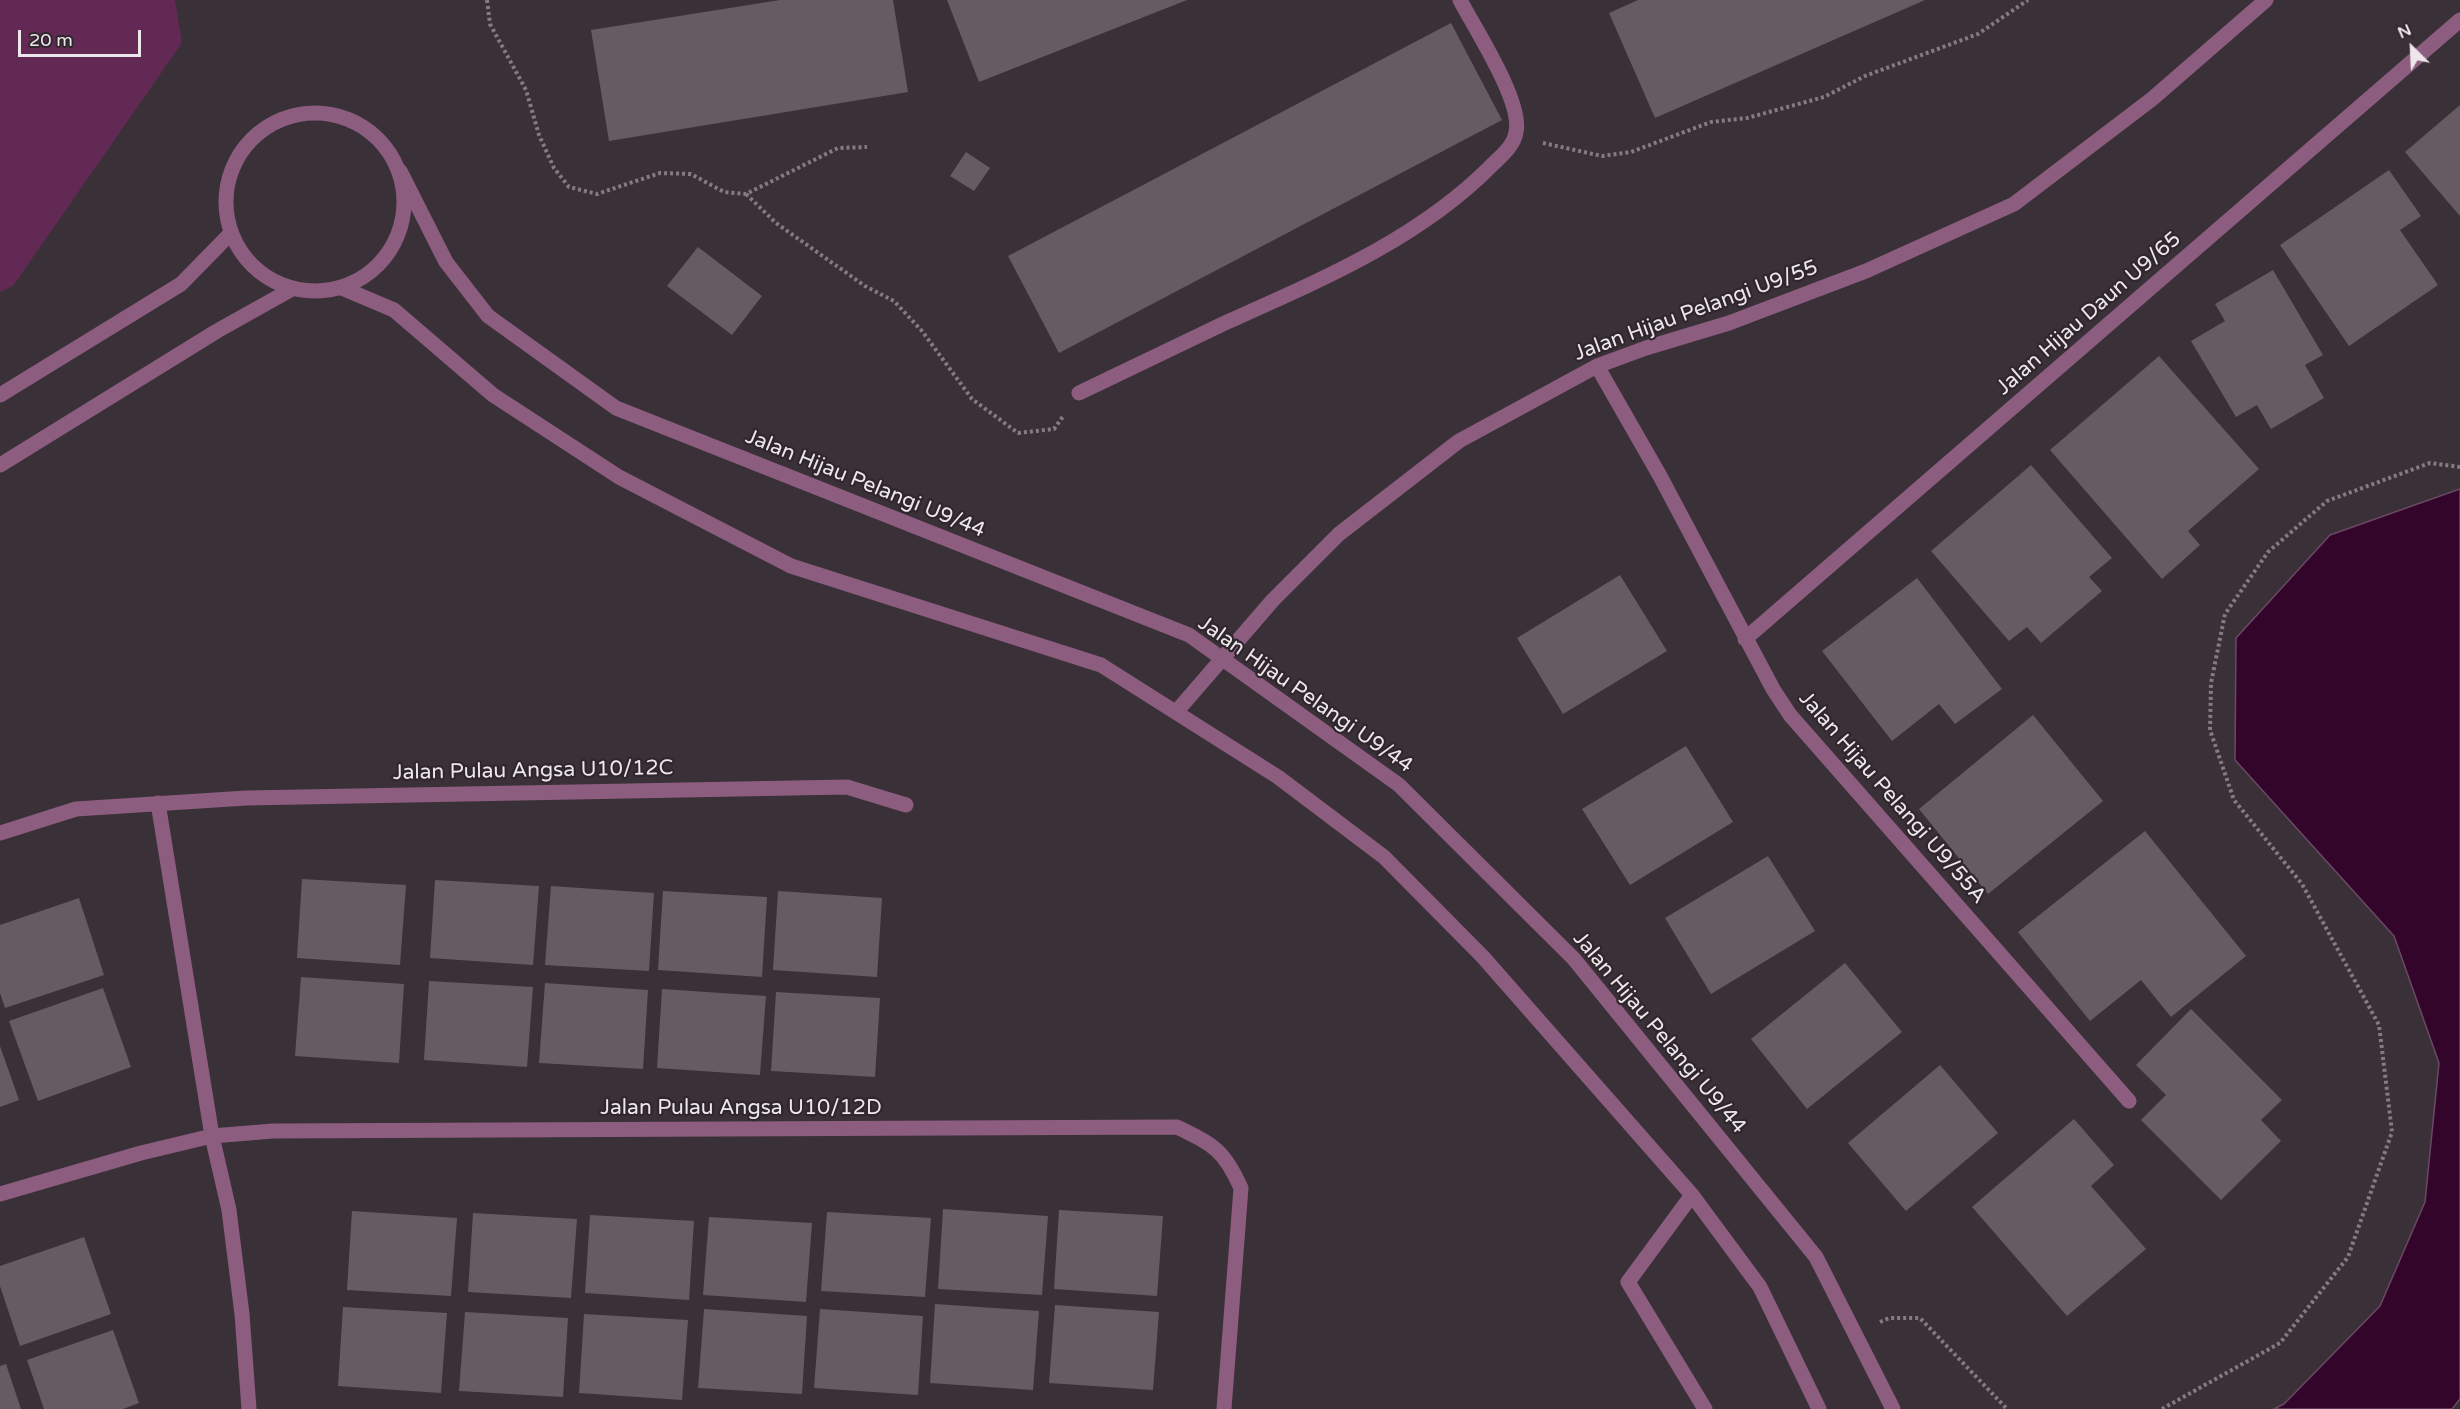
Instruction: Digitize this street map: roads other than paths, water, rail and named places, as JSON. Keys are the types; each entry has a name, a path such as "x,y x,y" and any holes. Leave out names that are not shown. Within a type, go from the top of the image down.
{"street":[{"path":"1079,393 1301,289 1387,245 1432,216 1481,177 1510,146 1516,133 1513,102 1460,0"},
{"name":"Jalan Hijau Pelangi U9/55","path":"1177,711 1273,600 1339,534 1459,441 1597,366 1646,348 1729,323 1866,271 2014,204 2152,99 2266,0"},
{"name":"Jalan Hijau Daun U9/65","path":"1745,639 2460,20"},
{"path":"306,113 336,115 345,118 363,126 386,146 400,171 405,200 401,229 387,256 364,277 342,288 317,291 292,289 266,277 245,258 231,233 226,206 228,180 239,156 256,135 278,120 306,113"},
{"name":"Jalan Hijau Pelangi U9/44","path":"400,171 446,262 488,315 616,408 1189,635 1399,785 1574,959 1816,1257 1893,1409"},
{"path":"0,395 181,284 231,233"},
{"path":"342,288 394,310 493,395 619,477 791,566 1101,665 1278,777 1384,857 1483,957 1692,1195 1760,1287 1819,1409"},
{"path":"0,465 217,331 292,289"},
{"name":"Jalan Hijau Pelangi U9/55A","path":"1597,366 1660,476 1745,639 1790,715 2129,1101"},
{"name":"Jalan Pulau Angsa U10/12C","path":"0,833 76,809 246,798 847,787 906,805"},
{"path":"158,803 212,1136 229,1210 242,1314 249,1409"},
{"name":"Jalan Pulau Angsa U10/12D","path":"0,1194 141,1153 212,1136 273,1131 1177,1127 1211,1143 1229,1161 1241,1188 1224,1409"},
{"path":"1692,1195 1628,1282 1705,1409"}]}
